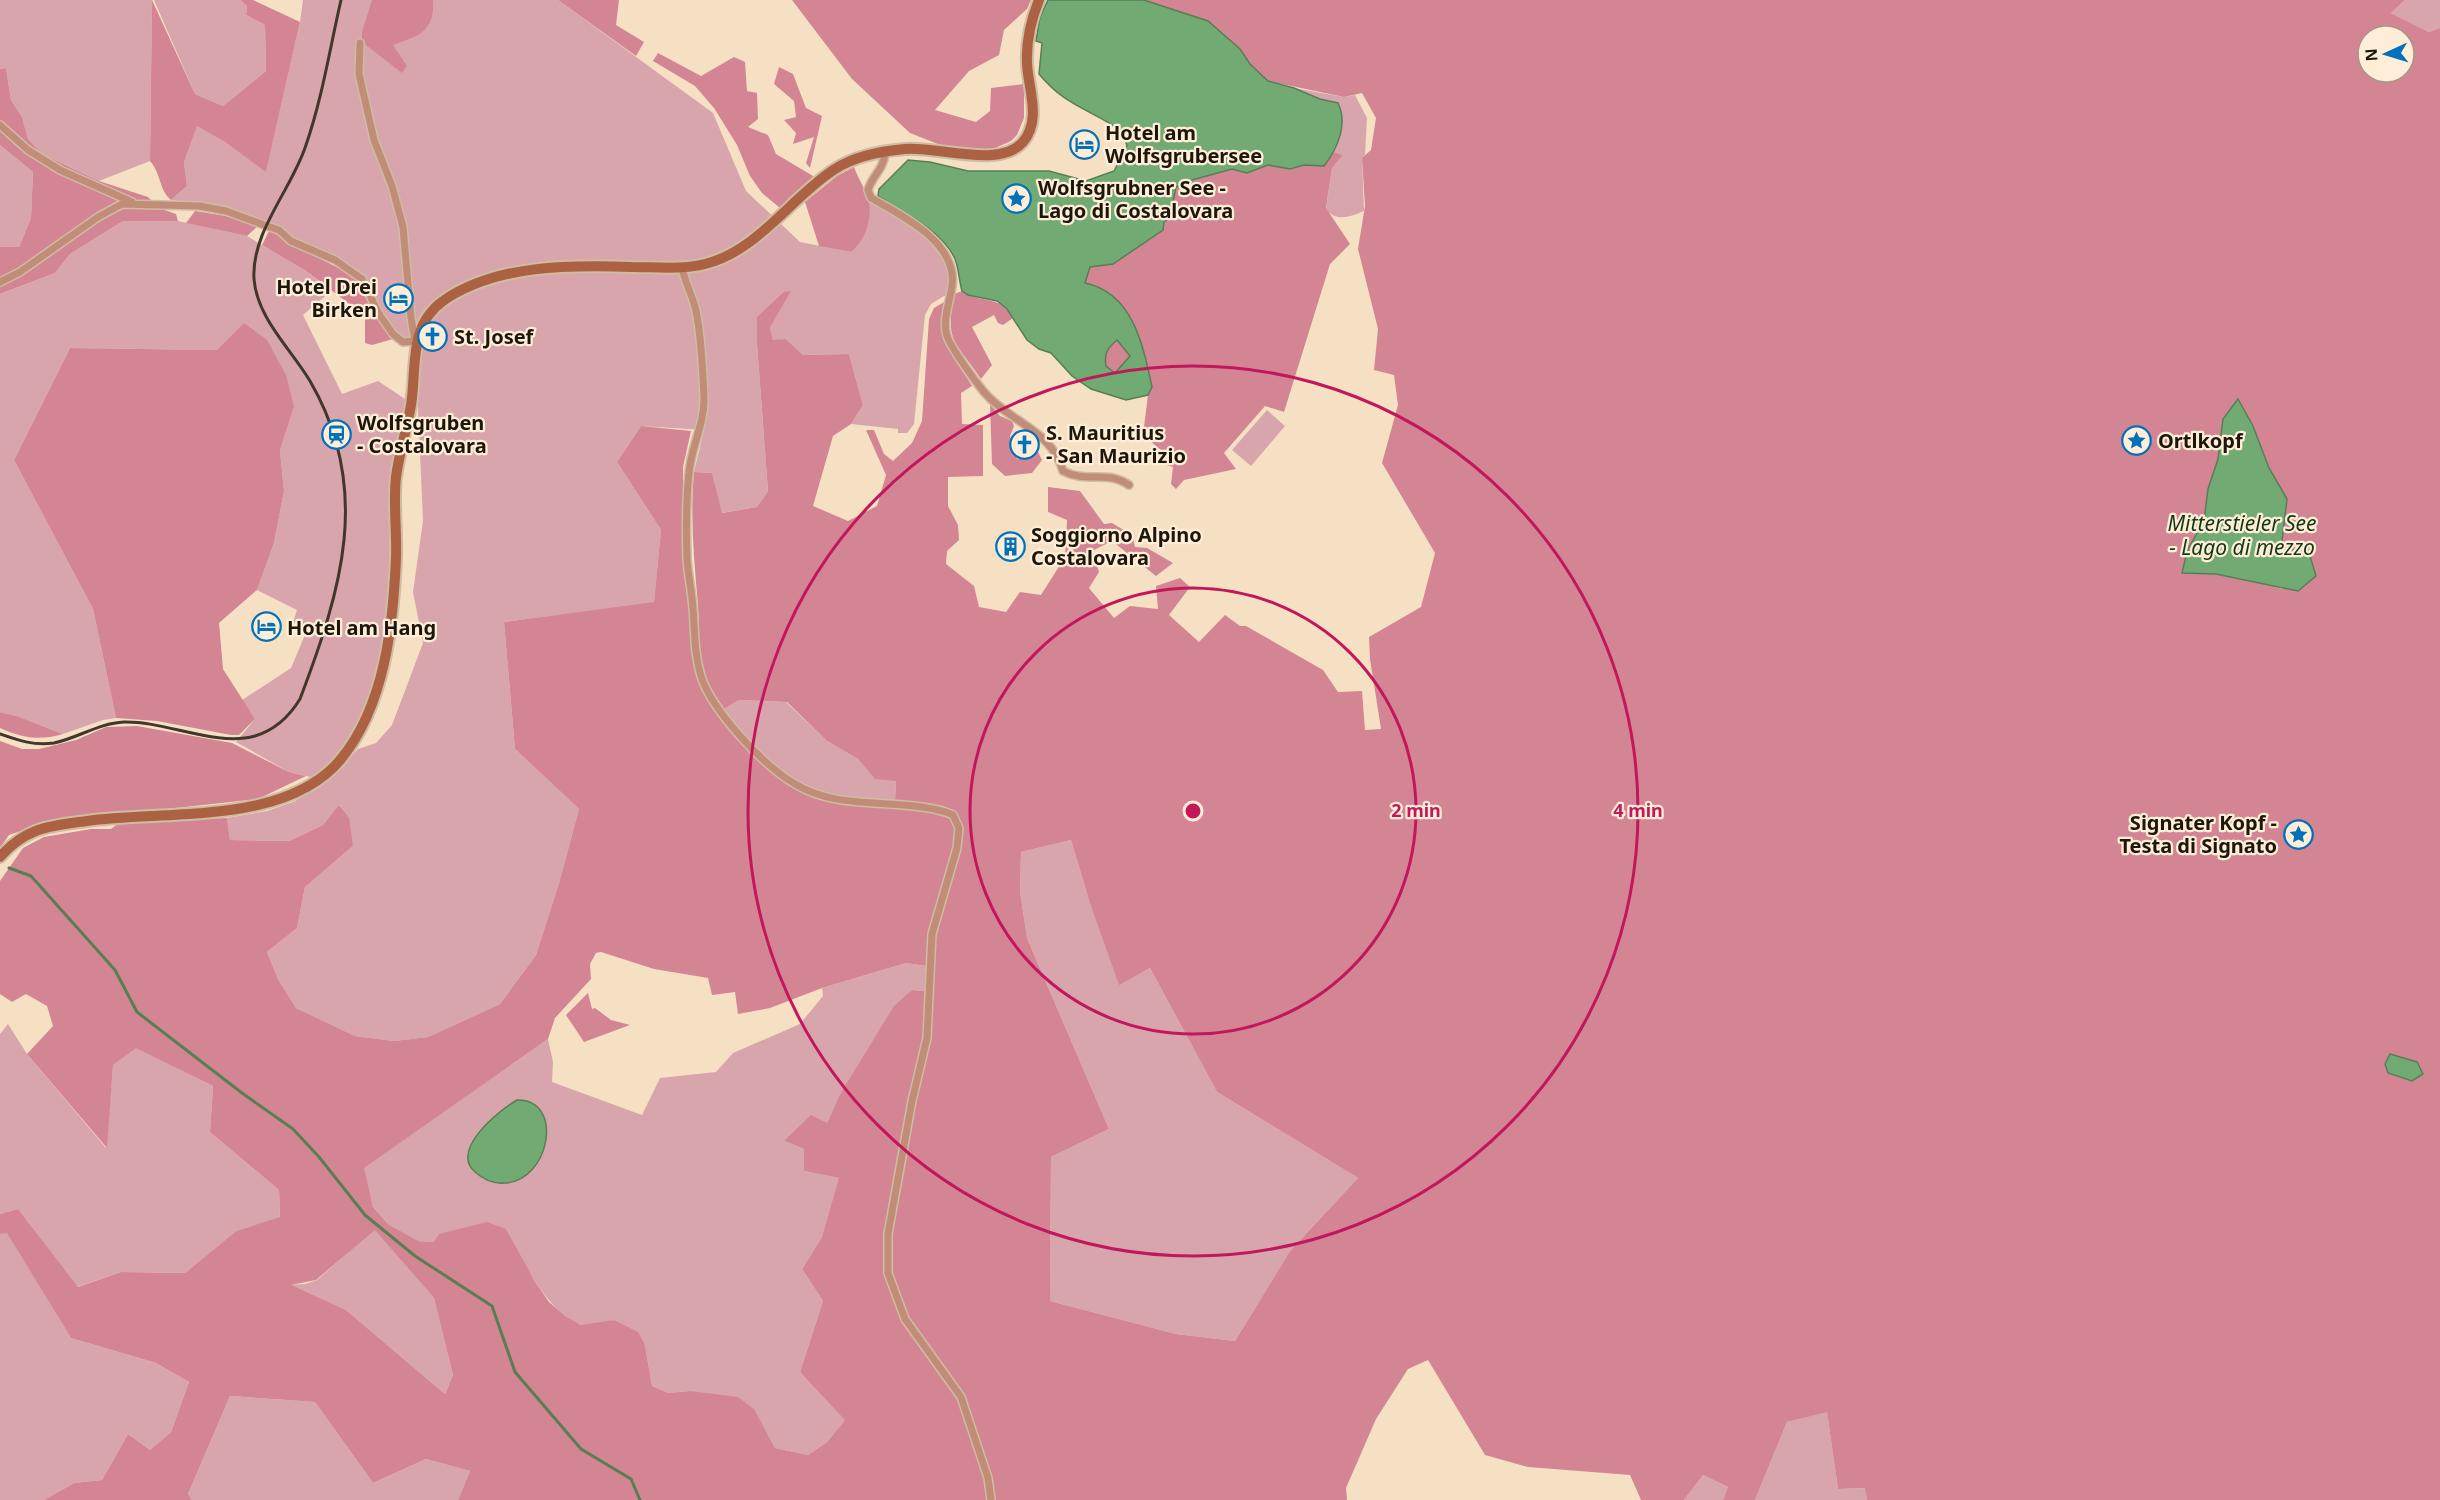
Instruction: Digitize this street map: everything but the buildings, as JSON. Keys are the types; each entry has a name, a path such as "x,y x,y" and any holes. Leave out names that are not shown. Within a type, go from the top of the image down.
{"main road":[{"path":"0,857 11,844 27,833 46,826 95,819 226,810 261,804 294,793 317,780 338,763 357,737 373,700 385,656 391,621 396,558 396,479 411,403 415,341 426,319 442,302 471,287 528,270 571,265 682,268 707,264 731,254 753,238 835,169 865,156 905,149 930,149 990,156 1004,154 1020,145 1029,132 1032,120 1033,104 1027,64 1028,38 1039,0"}],"street":[{"path":"0,282 20,273 98,217 122,204 171,204 226,210 279,230 291,241 335,260 363,279 379,314 393,334 403,342 415,341 404,227 392,186 374,140 358,74 360,43"},
{"path":"0,126 28,150 60,170 134,203"},
{"path":"885,153 882,168 873,177 868,190 871,198 922,230 934,240 950,262 953,284 946,320 946,333 951,347 976,382 1001,410 1025,424 1047,441 1060,460 1063,471 1074,477 1118,477 1129,484"},
{"path":"682,268 696,311 704,399 702,420 690,464 686,495 687,560 693,608 694,646 701,678 716,705 735,731 794,784 817,795 836,800 854,803 878,802 942,810 953,815 958,828 957,848 932,934 927,1038 912,1101 888,1234 888,1273 905,1319 961,1397 988,1478 991,1500"}],"shaded area":[{"path":"0,0 152,0 150,161 99,181 42,154 28,139 22,117 11,100 6,68 0,69"},
{"path":"152,0 195,94 223,106 266,71 265,25 246,15 247,6 240,0 253,0 300,22 266,172 225,142 197,126 184,162 187,186 171,200 167,196 150,161"},
{"path":"154,0 240,0 247,6 246,15 265,25 266,71 223,106 195,94"},
{"path":"303,0 558,0 713,113 746,191 800,242 851,252 868,224 869,202 925,235 942,254 949,271 949,293 931,304 925,315 914,424 907,433 898,433 898,429 851,424 863,405 849,354 803,355 786,339 773,341 770,328 790,292 757,317 768,491 757,507 721,513 712,473 694,472 704,430 641,426 617,462 661,530 654,603 504,622 515,749 579,809 536,955 500,1004 428,1037 394,1041 355,1036 296,1008 278,979 267,952 297,928 305,887 353,846 340,805 323,825 289,841 230,840 227,818 267,811 293,802 320,787 358,749 376,743 392,725 423,643 413,592 423,521 415,342 403,342 393,334 362,279 335,260 291,241 279,230 223,207 171,200 187,186 184,162 197,125 266,171"},
{"path":"372,0 433,0 433,11 428,26 410,39 393,45 407,66 402,73 362,42 362,32"},
{"path":"558,0 619,0 616,25 644,42 636,56"},
{"path":"792,0 1031,0 1027,9 1004,30 999,55 969,71 935,110 976,122 990,111 991,88 1024,84 1024,118 1017,135 1011,141 984,153 953,150 910,133 852,79"},
{"path":"1144,0 2405,0 2391,13 2413,24 2356,24 2356,84 2416,84 2416,26 2429,32 2440,28 2440,1500 1867,1500 1865,1488 1838,1489 1827,1412 1787,1422 1755,1500 1723,1500 1728,1487 1703,1475 1684,1500 1641,1500 1630,1475 1528,1467 1485,1455 1428,1360 1408,1369 1376,1419 1346,1488 1347,1500 993,1500 962,1397 907,1318 889,1272 889,1234 913,1102 928,1038 934,934 960,849 955,814 943,806 895,801 896,781 875,779 858,759 827,741 787,702 739,700 724,709 705,677 700,659 693,538 694,472 712,473 722,513 757,507 768,491 757,317 784,292 791,291 770,328 773,340 786,339 803,355 849,354 863,405 851,424 833,436 813,506 848,521 877,506 886,475 866,430 874,430 884,454 893,461 912,443 922,421 929,319 934,308 946,301 942,325 949,349 972,386 961,393 962,424 983,425 983,476 948,477 948,506 958,525 959,540 947,551 946,564 974,586 979,607 1006,612 1020,592 1041,595 1065,557 1067,520 1048,512 1048,487 1080,491 1104,524 1112,523 1132,535 1135,547 1147,548 1173,563 1156,576 1112,541 1092,551 1099,572 1089,588 1114,618 1130,606 1158,609 1156,586 1180,578 1190,587 1169,615 1199,642 1225,615 1240,626 1246,626 1323,670 1338,692 1362,691 1365,730 1381,729 1370,659 1369,637 1421,607 1435,553 1382,463 1398,405 1394,375 1374,370 1378,329 1358,249 1365,206 1362,158 1371,150 1376,118 1362,93 1344,97 1268,81 1250,64 1240,49 1208,21","holes":["2223,419 2253,426 2269,468 2287,499 2282,541 2289,548 2310,556 2282,589 2256,581 2216,574 2182,572 2187,551 2204,521 2208,489 2218,459","1071,840 1091,907 1119,985 1150,968 1217,1092 1358,1178 1290,1251 1235,1341 1176,1334 1050,1301 1051,1157 1109,1129 1027,938 1020,891 1021,852"]},
{"path":"2405,0 2440,0 2440,28 2429,32 2391,13"},
{"path":"658,53 701,76 734,57 745,62 747,91 757,93 758,119 748,127 768,135 776,154 813,176 810,182 780,208 762,193 750,176 737,145 714,108 695,86 653,61"},
{"path":"779,67 793,74 806,108 822,116 810,168 806,163 814,137 793,144 796,133 784,120 796,117 794,101 774,84"},
{"path":"6,68 11,100 22,117 28,139 42,154 99,181 148,197 159,208 176,214 178,221 123,221 70,254 55,273 0,294 0,247 19,247 31,218 33,172 0,145 0,69"},
{"path":"1294,88 1344,97 1355,95 1367,118 1365,155 1362,158 1364,211 1339,217 1326,209 1332,168 1343,155 1334,152 1341,131 1338,103 1320,99"},
{"path":"0,145 33,172 31,218 19,247 0,247"},
{"path":"1334,152 1343,155 1332,168 1326,208 1350,244 1330,264 1284,412 1265,406 1224,453 1236,469 1184,480 1176,489 1171,484 1173,467 1160,463 1161,450 1143,435 1148,395 1152,387 1140,338 1134,323 1115,298 1102,289 1085,284 1090,267 1113,264 1170,217 1176,187 1232,169 1247,173 1269,165 1290,169 1304,165 1323,166"},
{"path":"854,167 869,202 868,223 864,236 851,252 819,246 805,202 837,176"},
{"path":"195,211 233,217 259,225 247,236 186,223"},
{"path":"123,221 178,221 247,236 306,271 331,291 303,315 342,394 378,381 411,403 396,479 385,656 357,737 315,778 289,772 236,742 255,719 242,700 291,668 307,630 293,622 297,610 257,590 274,543 284,491 280,450 294,407 217,350 70,348 14,460 93,609 116,718 103,720 63,734 17,716 0,712 0,294 55,273 70,254"},
{"path":"270,229 284,240 354,276 393,339 372,345 365,343 365,316 306,271 262,245"},
{"path":"962,291 976,298 1002,305 1013,318 1003,325 998,323 994,315 972,327 992,365 981,379 954,341 952,333 954,294"},
{"path":"244,323 267,340 286,375 294,407 280,450 284,491 274,543 257,590 219,623 223,669 255,719 239,735 231,735 157,721 116,718 93,609 14,460 70,348 217,350"},
{"path":"1117,340 1130,356 1115,373 1106,366 1105,358"},
{"path":"990,404 1000,416 1012,421 1014,426 1010,436 1017,459 1038,452 1042,460 1032,473 1005,476 992,464"},
{"path":"1267,410 1285,426 1251,466 1232,450"},
{"path":"641,426 691,431 683,467 684,562 690,608 691,648 699,681 734,734 768,766 822,799 846,805 878,804 942,812 951,817 956,827 955,848 930,934 926,966 906,963 822,988 770,1008 738,1014 735,992 712,995 708,978 654,969 601,952 596,953 590,964 591,979 555,1018 548,1039 364,1168 373,1207 388,1224 418,1241 433,1242 439,1234 487,1222 506,1229 534,1280 549,1302 565,1316 581,1325 614,1320 638,1332 645,1345 652,1386 668,1393 690,1391 738,1397 755,1410 775,1448 808,1455 827,1442 845,1420 800,1372 823,1301 802,1269 822,1237 839,1178 804,1171 804,1149 784,1141 811,1115 827,1123 839,1096 894,1006 912,990 925,991 924,1037 909,1102 886,1274 904,1320 960,1399 986,1479 990,1500 458,1500 470,1471 426,1459 373,1483 315,1402 230,1396 188,1494 192,1500 44,1500 74,1483 102,1480 128,1434 150,1450 171,1432 189,1382 156,1363 71,1338 7,1233 0,1234 0,1214 18,1209 78,1287 121,1272 185,1273 236,1231 280,1217 279,1190 210,1132 213,1086 136,1048 113,1065 107,1148 27,1054 53,1026 47,1006 26,994 12,1002 0,994 0,881 23,848 44,837 91,829 111,829 119,823 227,818 230,840 289,841 323,825 339,805 349,818 353,846 305,887 297,928 267,952 278,979 296,1008 355,1036 394,1041 428,1037 500,1004 536,955 579,809 515,749 504,622 654,602 661,530 617,462","holes":["375,1230 434,1298 453,1375 445,1394 346,1310 291,1285 316,1280"]},
{"path":"739,700 786,702 827,741 858,759 875,778 896,780 895,801 839,798 822,793 789,776 773,765 746,739 724,709"},
{"path":"0,712 17,716 63,734 38,738 16,734 0,728"},
{"path":"137,726 232,743 289,772 306,776 258,799 47,822 9,835 0,848 0,741 22,749 39,749 76,740 106,727"},
{"path":"1071,840 1091,907 1119,984 1150,968 1217,1092 1358,1178 1290,1251 1235,1341 1176,1334 1050,1301 1051,1157 1109,1129 1027,938 1020,891 1021,852"},
{"path":"906,963 926,966 925,991 912,990 839,1096 827,1123 784,1141 804,1149 804,1171 840,1178 822,1237 802,1269 823,1301 800,1372 846,1419 827,1442 808,1455 775,1448 755,1410 690,1391 668,1393 652,1386 645,1345 614,1320 582,1325 571,1321 560,1312 527,1269 506,1229 439,1234 433,1242 417,1241 388,1224 373,1207 363,1168 548,1039 553,1062 552,1082 642,1115 660,1078 716,1072 733,1053 800,1024 823,996 822,988"},
{"path":"588,993 592,1009 595,1008 611,1020 630,1025 584,1042 566,1015"},
{"path":"8,1024 27,1054 106,1148 113,1065 136,1047 213,1086 210,1132 279,1190 280,1218 236,1231 185,1273 121,1272 77,1287 18,1209 0,1214 0,1034"},
{"path":"375,1229 434,1298 453,1375 445,1394 346,1310 289,1285 305,1284 317,1280"},
{"path":"7,1232 71,1338 156,1363 189,1382 171,1432 150,1450 128,1434 102,1480 74,1483 44,1500 0,1500 0,1234"},
{"path":"230,1396 315,1402 373,1483 426,1459 470,1471 458,1500 192,1500 188,1494"},
{"path":"1827,1411 1838,1489 1866,1488 1867,1500 1755,1500 1787,1422"},
{"path":"1703,1475 1728,1487 1723,1500 1684,1500"}],"water":[{"name":"Wolfsgrubner See - Lago di Costalovara","path":"1048,0 1144,0 1208,21 1240,49 1250,64 1268,81 1338,103 1341,111 1340,136 1334,152 1324,166 1304,165 1290,169 1268,165 1247,173 1232,169 1192,180 1176,187 1170,217 1164,222 1163,230 1113,264 1090,267 1085,283 1101,289 1125,309 1140,338 1152,387 1148,395 1126,400 1091,389 1072,376 1051,353 1039,349 1027,340 1007,309 997,301 968,295 962,291 955,259 941,239 921,223 878,196 879,189 908,160 930,162 968,171 1049,171 1086,181 1114,171 1127,146 1123,132 1069,101 1039,74 1042,43 1036,41 1040,17","holes":["1117,340 1130,356 1115,373 1106,366 1107,352"]},
{"name":"Mitterstieler See - Lago di mezzo","path":"2238,399 2253,426 2269,468 2287,499 2282,541 2289,548 2310,556 2316,576 2298,591 2216,574 2182,573 2187,551 2204,521 2208,489 2218,459 2223,419"},
{"path":"2390,1054 2417,1062 2423,1074 2412,1081 2388,1073 2385,1064"},
{"path":"517,1100 532,1103 542,1112 546,1126 546,1141 541,1156 532,1169 520,1179 504,1183 492,1182 475,1172 469,1163 468,1153 472,1142 489,1122"}],"waterway":[{"path":"9,868 31,876 115,970 137,1012 242,1093 293,1129 319,1157 365,1215 415,1256 492,1306 515,1372 581,1449 631,1479 640,1500"}],"railway":[{"path":"0,734 26,742 47,744 63,741 106,725 124,722 157,725 207,736 240,739 255,736 275,726 291,712 300,699 328,619 338,579 344,540 345,501 341,461 329,421 310,381 268,320 256,293 254,279 255,262 265,228 300,161 312,128 341,0"}],"place":[{"name":"Hotel am Wolfsgrubersee","path":"1084,144"},
{"name":"Wolfsgrubner See - Lago di Costalovara","path":"1017,199"},
{"name":"Hotel Drei Birken","path":"398,298"},
{"name":"St. Josef","path":"433,336"},
{"name":"Wolfsgruben - Costalovara","path":"336,434"},
{"name":"Ortlkopf","path":"2137,440"},
{"name":"S. Mauritius - San Maurizio","path":"1025,444"},
{"name":"Soggiorno Alpino Costalovara","path":"1010,546"},
{"name":"Hotel am Hang","path":"266,627"},
{"name":"Signater Kopf - Testa di Signato","path":"2298,834"}]}
